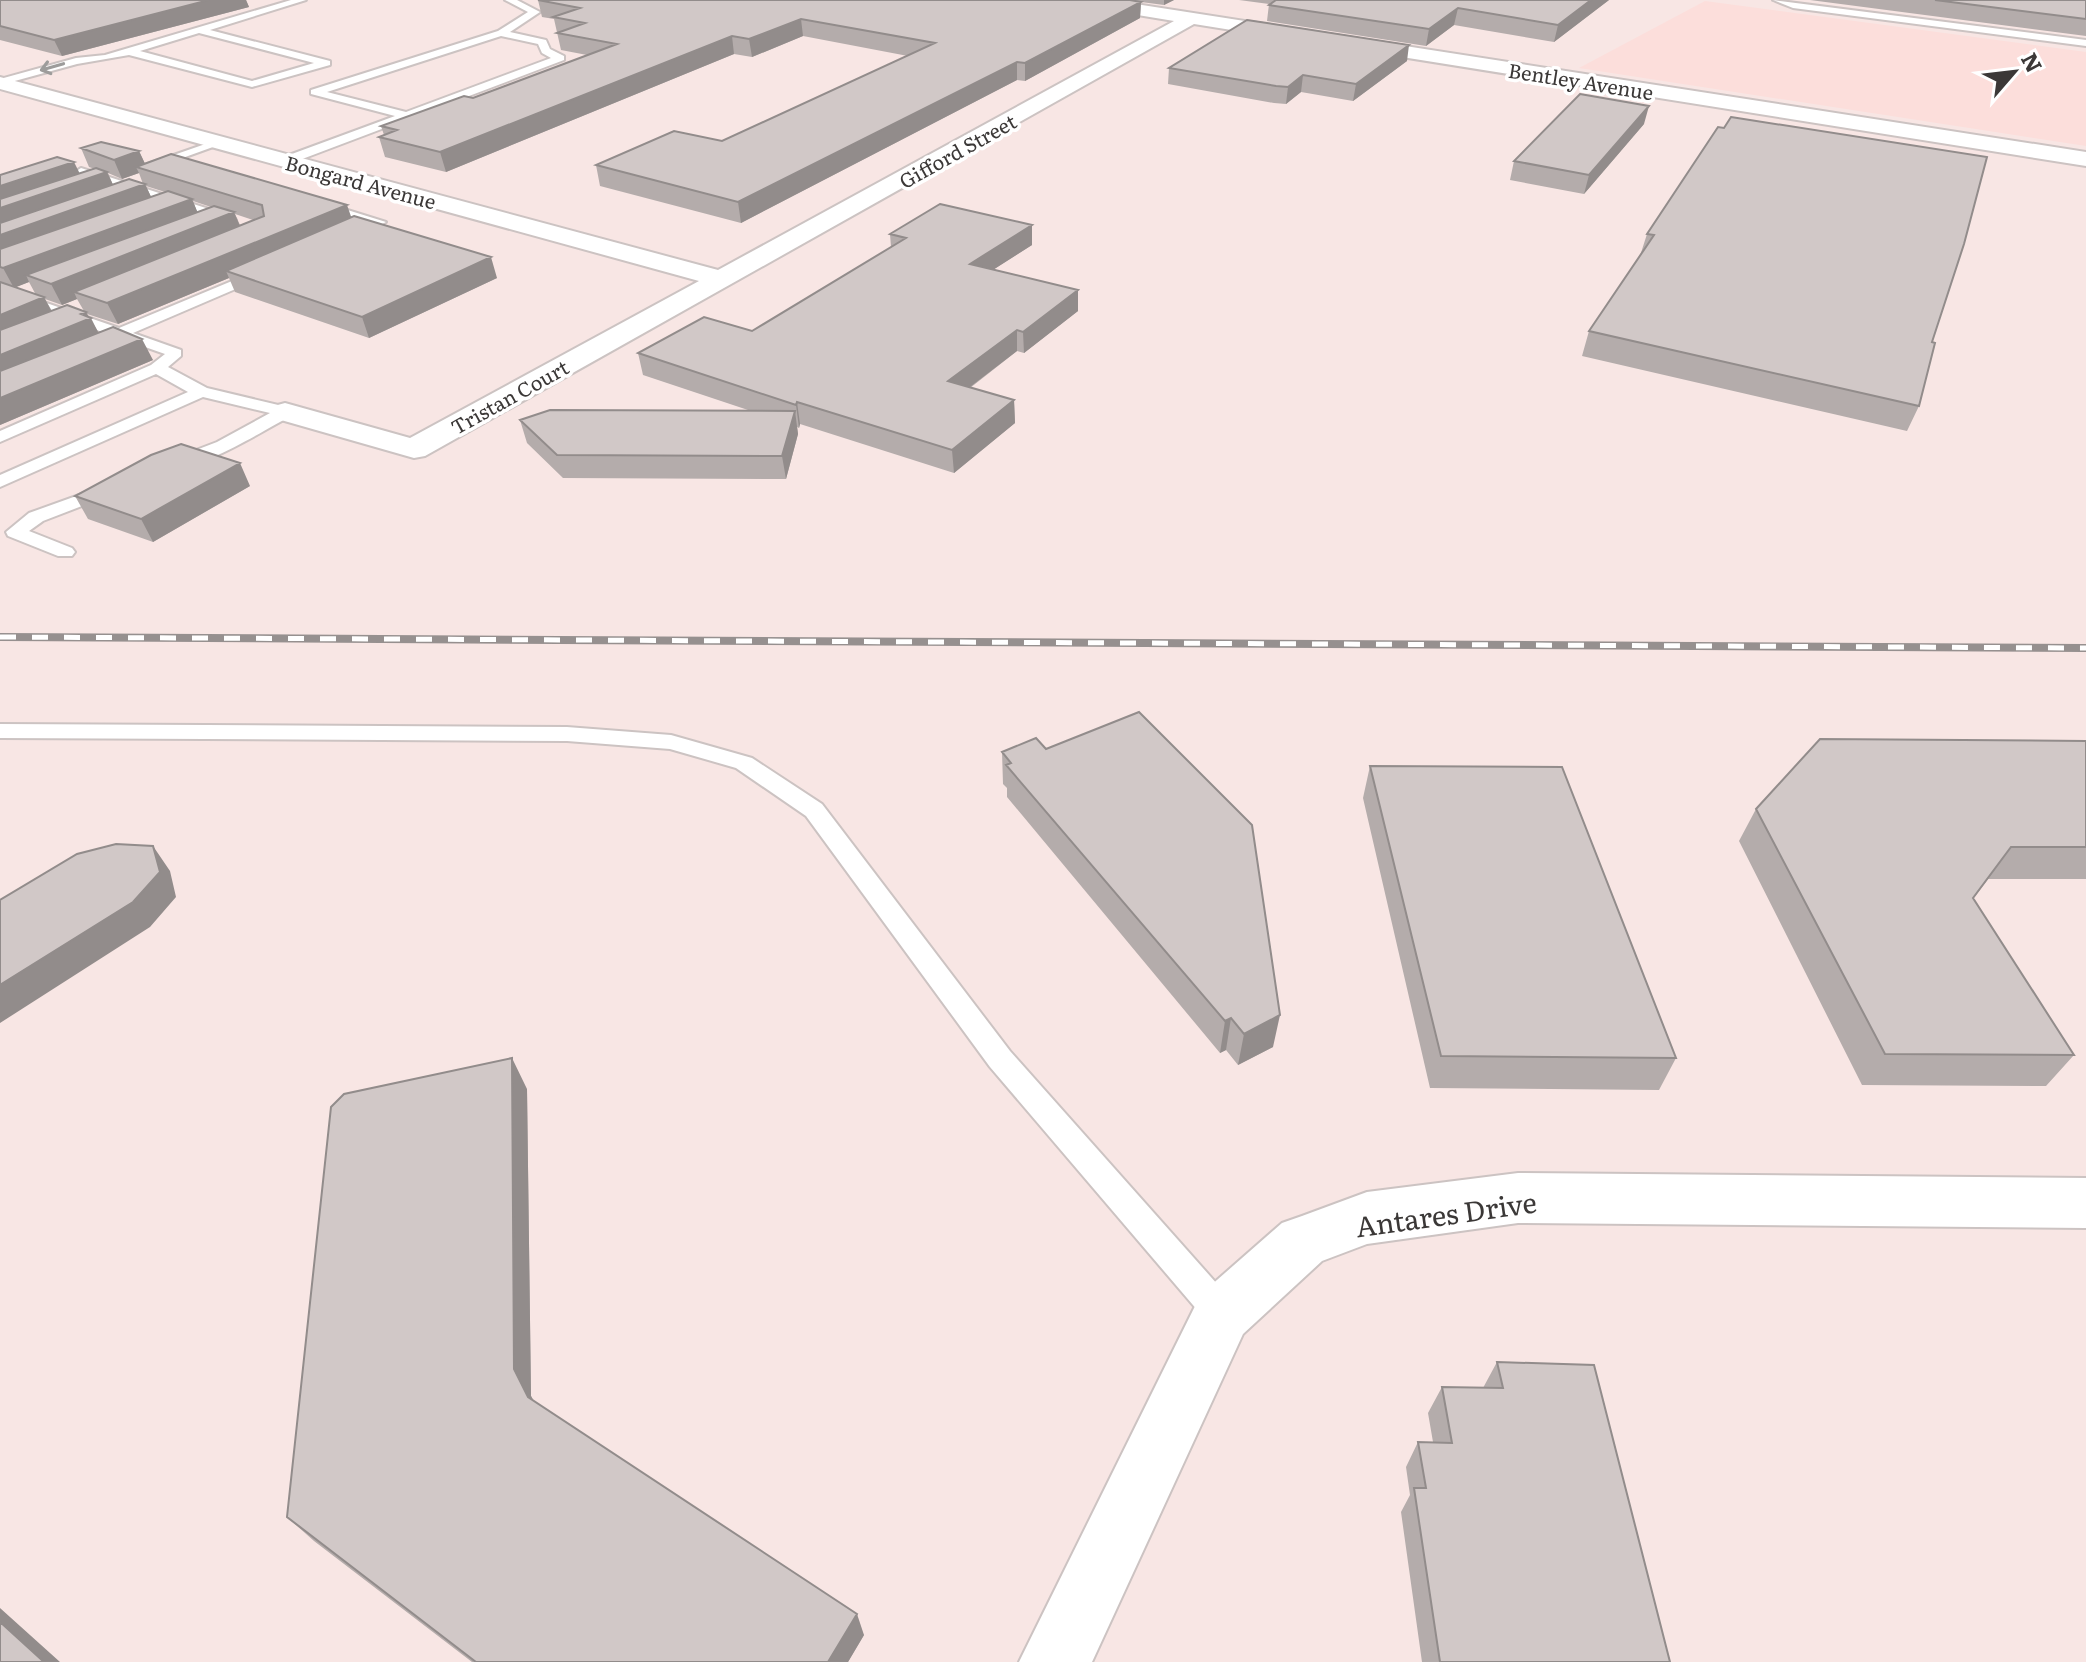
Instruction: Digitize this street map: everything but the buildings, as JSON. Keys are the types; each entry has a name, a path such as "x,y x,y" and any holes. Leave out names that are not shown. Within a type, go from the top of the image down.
{"street":[{"name":"Bentley Avenue","path":"1077,0 2086,159"},
{"name":"Gifford Street","path":"722,279 1190,19"},
{"name":"Bongard Avenue","path":"7,85 722,279"},
{"name":"Tristan Court","path":"285,412 414,449 722,279"},
{"name":"Antares Drive","path":"1055,1662 1222,1314 1302,1242 1367,1218 1504,1200 2086,1203"}],"lane":[{"path":"7,85 76,61 106,58 301,0"},
{"path":"406,115 315,92 501,33 535,12 510,0"},
{"path":"1778,0 1793,5 2086,43"},
{"path":"127,51 252,84 326,63 201,31"},
{"path":"285,161 560,58 546,51 542,42 501,33"},
{"path":"7,85 97,67 106,58"},
{"path":"90,185 218,143"},
{"path":"141,160 155,164"},
{"path":"122,186 179,166 195,171"},
{"path":"66,168 250,227"},
{"path":"110,200 137,191"},
{"path":"302,201 379,222 336,241"},
{"path":"146,213 176,203"},
{"path":"192,229 221,218"},
{"path":"101,349 124,335 278,265"},
{"path":"0,311 18,294 176,353 157,368 0,437"},
{"path":"52,329 72,313"},
{"path":"157,368 201,392 285,412"},
{"path":"0,482 201,392"},
{"path":"166,468 223,446 285,412"},
{"path":"7,534 36,517 122,484"},
{"path":"7,534 65,552"},
{"path":"0,731 567,734 671,742 744,763 814,810 1000,1059 1222,1314"}],"shaded area":[{"path":"0,0 2086,0 2086,1662 0,1662"},
{"path":"1705,1 2086,52 2086,146 1579,68"}],"railway":[{"path":"0,637 2086,648"}]}
